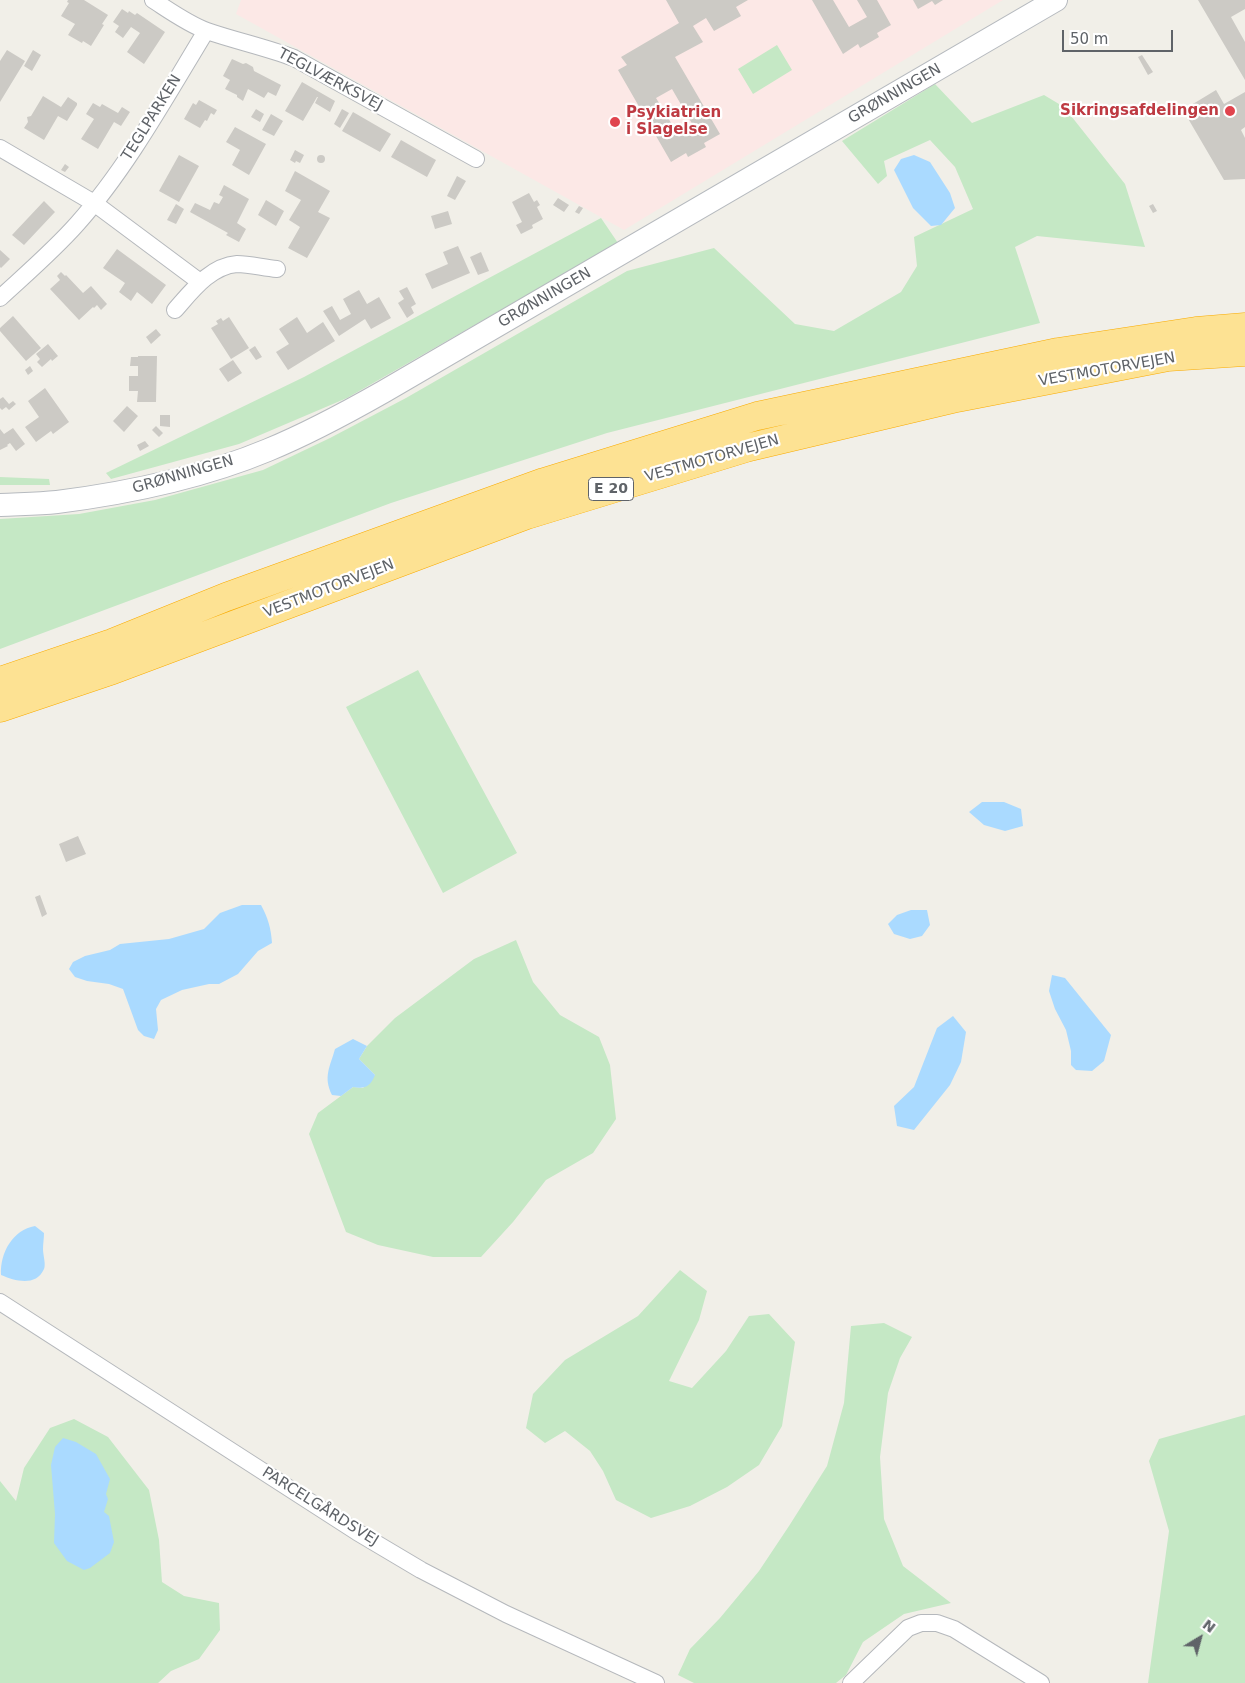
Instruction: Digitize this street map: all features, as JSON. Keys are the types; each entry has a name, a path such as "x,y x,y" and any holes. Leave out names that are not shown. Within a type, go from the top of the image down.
{"highway":[{"path":"1058,352 1075,336 1191,318 1245,313"},
{"name":"VESTMOTORVEJEN","path":"0,681 112,643 226,598 544,482 757,416 1058,352 1196,331 1245,327"},
{"name":"VESTMOTORVEJEN","path":"0,708 113,670 527,515 746,448 966,396 1168,358 1245,352"}],"main road":[{"name":"GRØNNINGEN","path":"0,505 55,502 130,491 204,472 267,450 333,420 1056,0"}],"street":[{"name":"TEGLVÆRKSVEJ","path":"153,0 175,15 206,31 294,58 476,159"},
{"name":"TEGLPARKEN","path":"0,298 52,250 94,203 146,130 206,31"},
{"path":"0,148 94,203 200,282"},
{"path":"175,310 200,282 220,269 237,264 277,269"},
{"name":"PARCELGÅRDSVEJ","path":"0,1302 349,1527 413,1565 506,1614 656,1683"},
{"path":"851,1683 908,1628 921,1622 937,1623 954,1629 1041,1683"}],"shaded area":[{"name":"Psykiatrien i Slagelse","path":"241,0 1003,0 624,230 236,14"}],"green space":[{"path":"777,45 792,70 753,94 738,69"},
{"path":"935,84 972,123 1044,95 1064,107 1125,184 1145,247 1037,236 1015,247 1040,323 607,433 391,503 0,649 0,519 79,514 155,500 263,470 330,438 406,398 627,271 714,248 795,324 834,331 901,292 917,266 914,237 973,209 955,167 930,140 884,161 887,176 878,184 842,141"},
{"path":"601,218 618,243 347,398 239,444 111,479 106,473 304,377"},
{"path":"0,477 49,479 50,485 0,485"},
{"path":"418,670 517,853 443,893 346,707"},
{"path":"516,940 533,982 560,1015 599,1037 610,1065 616,1119 593,1153 546,1180 513,1222 481,1257 433,1257 378,1245 346,1232 309,1134 318,1113 353,1087 363,1088 375,1075 359,1059 367,1046 395,1018 474,959"},
{"path":"680,1270 707,1291 699,1320 669,1381 692,1388 726,1351 749,1316 769,1314 795,1342 782,1426 759,1465 727,1487 690,1506 651,1518 616,1500 603,1471 590,1451 565,1431 545,1443 526,1428 533,1394 565,1360 638,1316"},
{"path":"884,1323 912,1337 900,1358 888,1393 880,1457 884,1519 903,1566 951,1603 904,1614 863,1642 846,1675 836,1683 694,1683 678,1675 690,1649 720,1618 759,1571 827,1466 844,1403 851,1326"},
{"path":"1245,1415 1245,1683 1148,1683 1169,1531 1149,1461 1159,1439"},
{"path":"74,1419 108,1437 149,1490 159,1540 162,1582 184,1596 219,1603 220,1630 199,1659 171,1671 158,1683 0,1683 0,1481 16,1501 24,1468 50,1428"}],"water":[{"path":"914,155 930,162 950,193 955,208 941,225 931,226 913,208 894,170 901,159"},
{"path":"982,802 1004,802 1021,809 1023,826 1005,831 984,825 969,812"},
{"path":"242,905 261,905 269,923 272,943 258,951 238,974 219,984 209,984 182,990 161,1000 156,1009 158,1030 154,1039 144,1036 138,1030 123,989 75,977 69,969 73,962 85,956 110,950 120,944 169,939 204,929 220,913"},
{"path":"911,910 927,910 930,925 922,936 910,939 894,934 888,924 897,915"},
{"path":"1052,975 1065,978 1111,1035 1104,1061 1092,1071 1076,1070 1071,1065 1071,1051 1066,1030 1055,1009 1049,991"},
{"path":"953,1016 966,1032 961,1062 950,1085 914,1130 897,1126 894,1106 914,1087 937,1028"},
{"path":"353,1039 367,1046 359,1059 375,1075 367,1086 361,1088 353,1087 341,1096 332,1095 329,1089 328,1077 335,1049"},
{"path":"35,1226 44,1233 45,1267 40,1275 25,1281 1,1275 3,1258 9,1243 20,1232"},
{"path":"63,1438 76,1442 96,1454 110,1479 106,1494 108,1499 104,1512 109,1516 114,1542 110,1553 90,1568 84,1570 67,1561 54,1543 55,1514 51,1465 55,1447"}],"building":[{"path":"68,0 84,0 108,15 91,46 68,35 75,24 61,16 69,3 67,2"},
{"path":"666,0 748,0 736,7 741,16 714,31 706,18 693,26 703,42 675,57 720,134 704,143 706,147 688,157 686,153 671,162 618,70 627,65 621,57 679,23","holes":["672,89 694,127 679,136 656,98"]},
{"path":"812,0 833,0 849,27 867,17 857,0 877,0 891,25 877,33 879,37 860,48 858,44 843,54"},
{"path":"913,0 943,0 935,5 932,1 918,9"},
{"path":"1198,0 1245,0 1245,9 1231,17 1245,42 1245,80"},
{"path":"122,9 135,15 137,13 165,32 144,64 127,52 140,33 131,27 123,38 115,32 119,26 113,22"},
{"path":"7,50 25,61 0,102 0,61"},
{"path":"33,50 41,55 32,71 24,66"},
{"path":"1142,55 1153,72 1148,75 1138,57"},
{"path":"232,59 243,64 246,63 253,67 254,71 281,85 276,96 268,92 264,98 248,89 243,101 237,95 225,89 230,80 223,76"},
{"path":"302,82 335,101 330,112 315,103 318,97 303,121 285,111"},
{"path":"1216,90 1224,104 1245,92 1245,127 1241,130 1245,138 1245,179 1224,180 1183,110"},
{"path":"43,96 61,107 68,97 77,103 67,121 58,116 44,140 24,128 28,122 27,117 31,116"},
{"path":"199,100 217,110 214,115 211,113 207,121 205,120 200,128 184,119 193,103 196,105"},
{"path":"93,103 100,107 102,104 118,113 122,107 130,112 121,126 114,122 98,149 81,139 94,119 86,114"},
{"path":"256,109 264,114 260,122 251,117"},
{"path":"342,109 349,113 340,128 334,124"},
{"path":"353,112 391,134 380,152 342,131"},
{"path":"271,114 283,121 274,136 262,130"},
{"path":"235,127 266,144 249,175 232,165 240,150 226,142"},
{"path":"401,140 436,160 427,177 391,157"},
{"path":"295,150 304,155 300,163 290,160"},
{"path":"179,155 199,166 179,202 159,191"},
{"path":"321,155 325,159 321,163 317,159"},
{"path":"65,164 69,167 65,172 61,170"},
{"path":"295,171 330,191 318,212 330,218 307,258 288,248 300,227 289,220 301,200 285,191"},
{"path":"457,176 466,181 455,200 447,196"},
{"path":"224,185 249,199 237,223 246,229 239,242 226,235 228,233 190,212 195,203 210,210 214,202 219,204 223,197 219,195"},
{"path":"529,193 534,202 537,200 540,205 537,207 543,219 532,225 533,228 521,234 516,225 522,222 512,202"},
{"path":"558,198 569,205 564,212 553,205"},
{"path":"266,200 284,211 276,226 258,215"},
{"path":"44,201 55,212 24,245 12,235"},
{"path":"176,204 184,209 176,224 167,220"},
{"path":"1153,204 1157,211 1153,213 1149,206"},
{"path":"579,206 583,208 579,214 575,212"},
{"path":"448,211 452,224 435,229 431,216"},
{"path":"458,246 470,273 432,289 425,274 448,264 443,252"},
{"path":"117,249 166,285 152,304 137,292 131,301 119,292 125,283 103,268"},
{"path":"0,250 10,259 1,268 0,267"},
{"path":"481,252 489,271 478,275 470,257"},
{"path":"61,272 83,293 91,286 107,304 101,310 97,305 93,307 79,320 50,289 60,280 57,276"},
{"path":"407,287 416,304 411,307 414,313 407,318 398,303 404,299 399,291"},
{"path":"359,290 367,304 379,297 391,318 371,329 365,319 339,336 323,311 332,306 340,320 351,314 343,299"},
{"path":"13,316 41,348 26,361 0,331 0,328"},
{"path":"229,317 249,348 231,359 211,328 218,324 216,321 221,318 223,321"},
{"path":"297,317 307,333 323,322 335,341 288,370 276,352 289,344 279,329"},
{"path":"156,329 161,335 151,344 146,337"},
{"path":"48,344 58,356 42,367 37,362 40,359 36,354"},
{"path":"255,346 262,357 256,360 249,350"},
{"path":"157,356 156,402 137,402 138,391 129,391 129,376 138,376 138,366 130,366 131,357"},
{"path":"233,360 242,373 228,382 219,369"},
{"path":"30,366 33,371 28,375 25,370"},
{"path":"45,388 69,422 53,434 51,431 36,442 25,427 39,417 28,401"},
{"path":"3,397 9,404 13,401 16,404 9,410 6,407 2,410 0,408 0,399"},
{"path":"127,406 138,416 124,432 113,421"},
{"path":"160,415 170,415 170,427 160,426"},
{"path":"156,426 163,433 159,437 152,430"},
{"path":"13,428 25,444 16,451 10,443 0,450 0,429 4,434"},
{"path":"145,441 149,446 140,451 137,445"},
{"path":"78,836 86,854 66,862 59,844"},
{"path":"40,895 47,914 42,917 35,897"}],"place":[{"name":"Sikringsafdelingen","path":"1230,111"},
{"name":"Psykiatrien i Slagelse","path":"615,122"}]}
